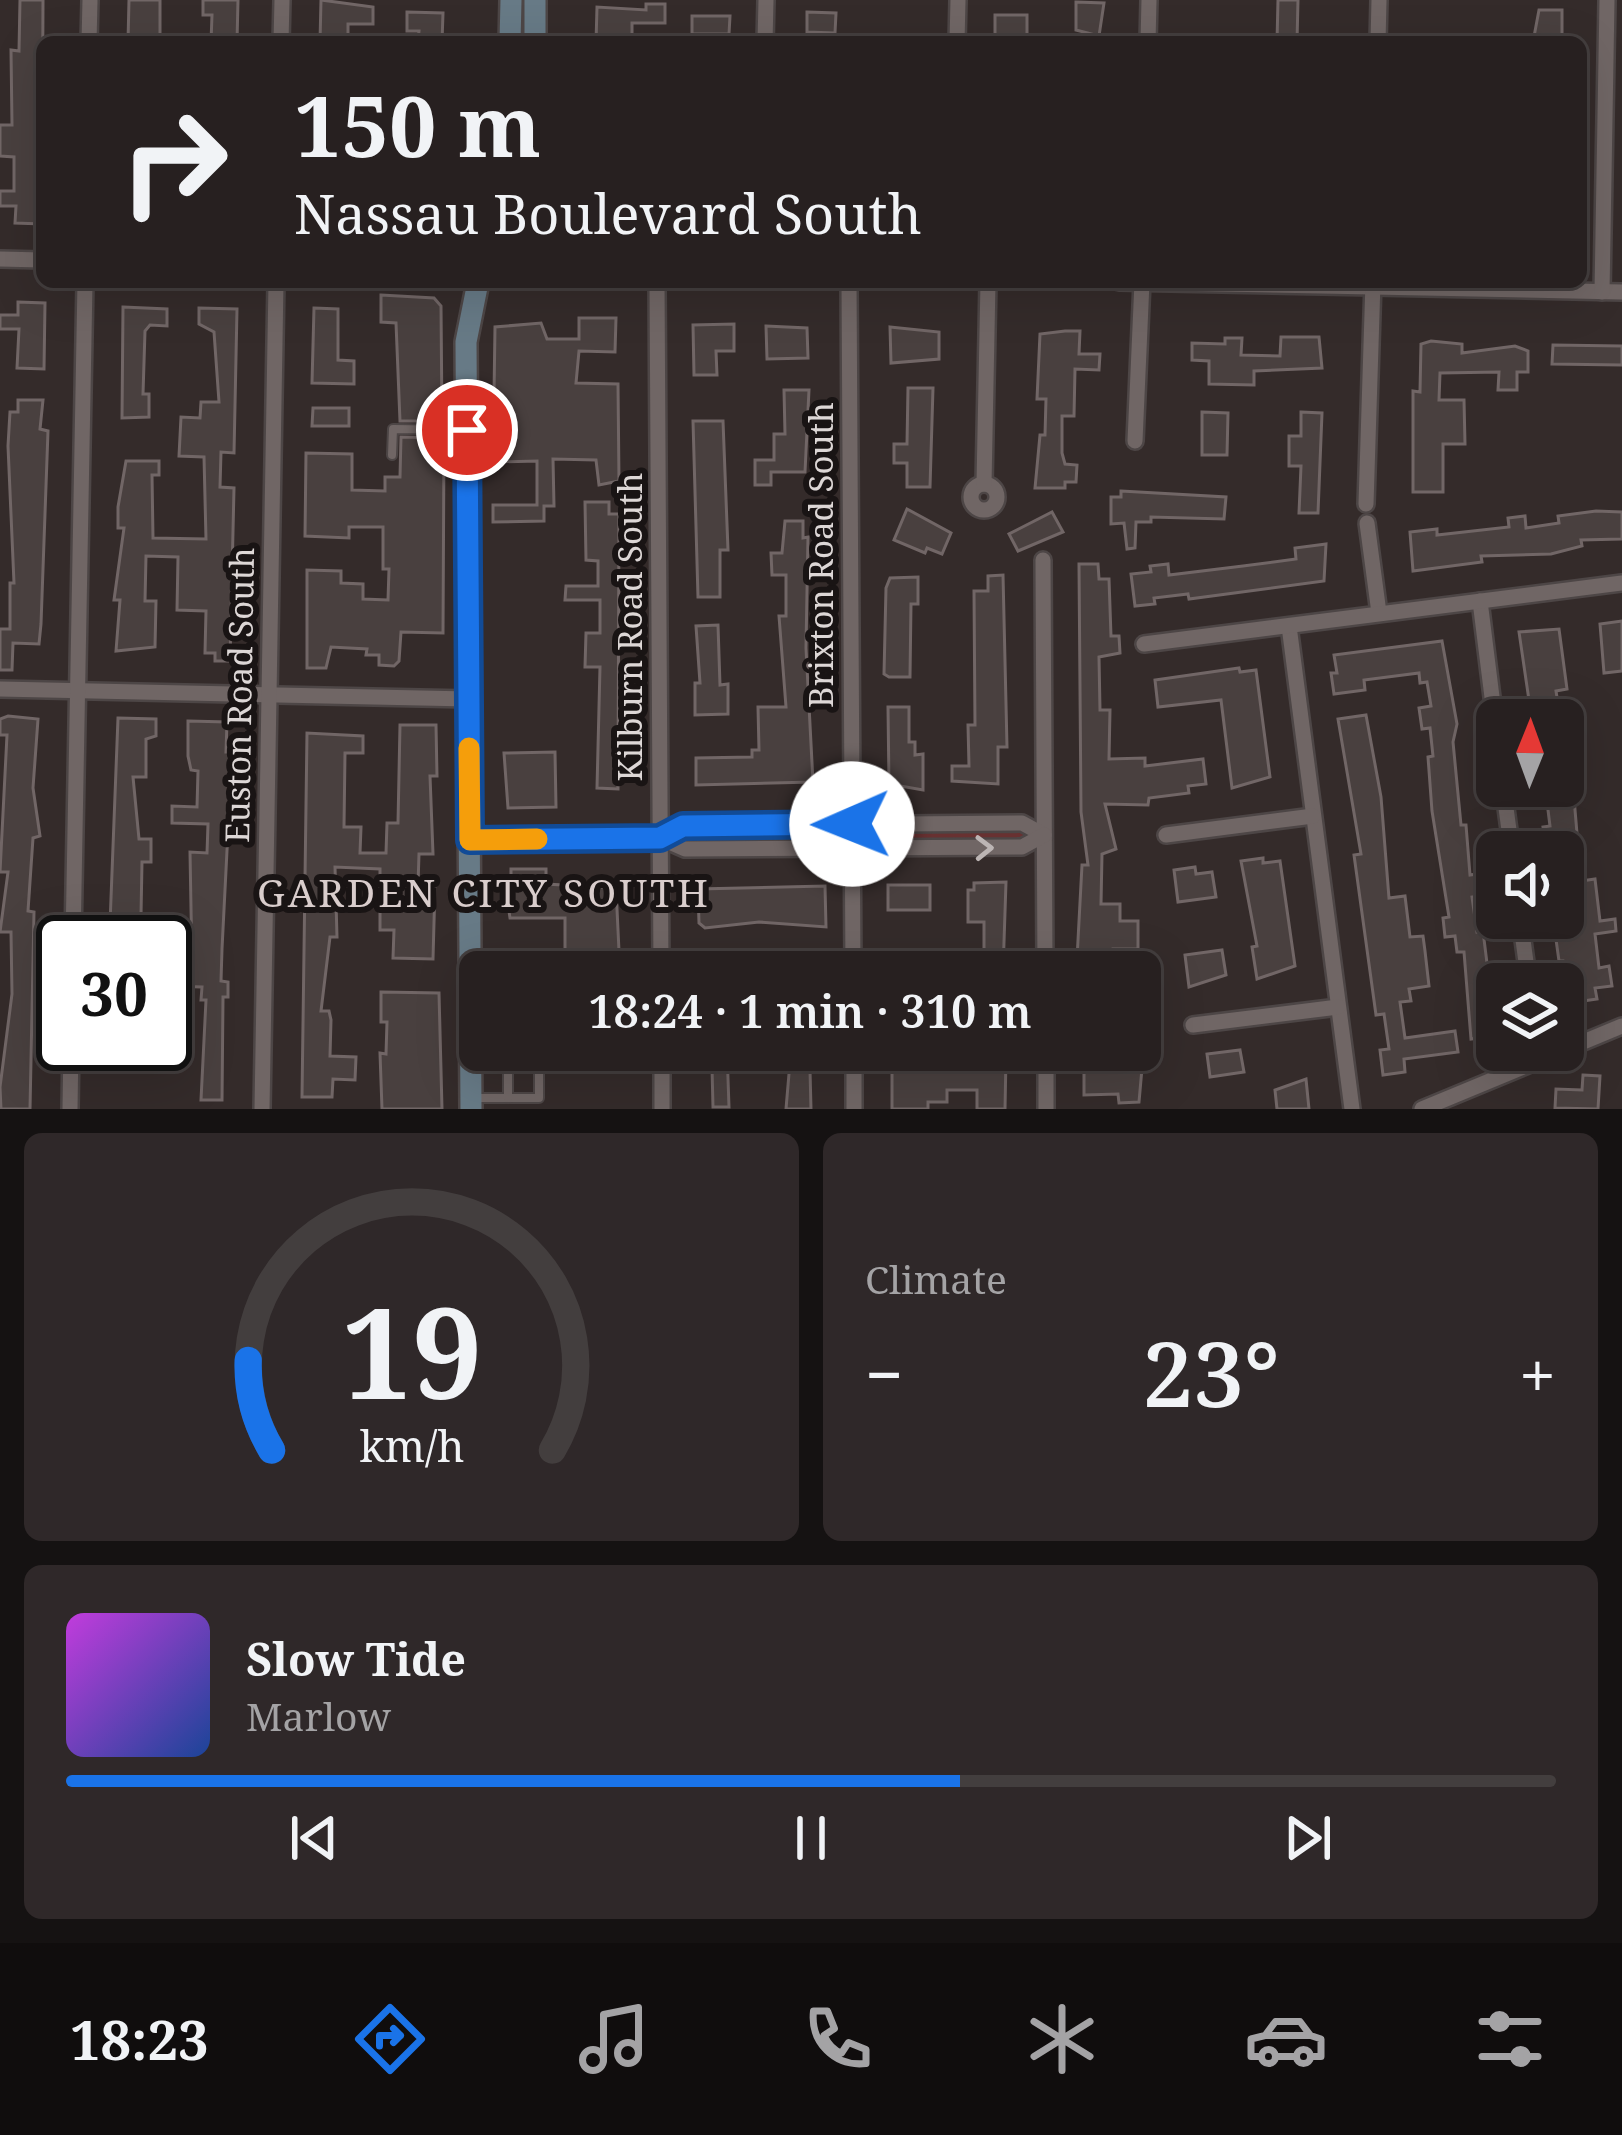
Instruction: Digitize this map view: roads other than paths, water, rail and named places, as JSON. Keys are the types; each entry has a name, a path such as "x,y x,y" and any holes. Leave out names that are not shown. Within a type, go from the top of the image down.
{"main road":[{"path":"510,36 511,0"},
{"path":"535,36 536,0"},
{"path":"473,951 466,342 477,288"},
{"path":"471,1104 474,1071"}],"street":[{"path":"89,36 90,0"},
{"path":"281,0 281,36"},
{"path":"765,36 766,0"},
{"path":"957,36 958,0"},
{"path":"1148,36 1149,0"},
{"path":"1378,36 1379,0"},
{"path":"1602,292 1607,0"},
{"path":"0,259 36,260"},
{"path":"73,915 85,288"},
{"name":"Euston Road South","path":"262,1109 276,288"},
{"name":"Kilburn Road South","path":"657,288 661,951"},
{"name":"Brixton Road South","path":"849,288 853,951"},
{"path":"984,484 988,288"},
{"path":"1135,441 1142,288"},
{"path":"1366,504 1373,288"},
{"path":"1488,288 1622,292"},
{"path":"1366,523 1379,613"},
{"path":"1043,560 1046,951"},
{"path":"1144,644 1622,583"},
{"path":"1480,601 1492,699"},
{"path":"1288,626 1352,1109"},
{"path":"0,689 469,699"},
{"path":"1166,836 1313,816"},
{"path":"660,838 683,826 852,824 1022,823 1044,835"},
{"path":"470,840 660,838 685,849 852,849 1022,847 1044,835"},
{"path":"1193,1025 1337,1006"},
{"path":"1584,1039 1622,1026"},
{"path":"70,1109 71,1071"},
{"path":"662,1071 662,1109"},
{"path":"854,1071 854,1109"},
{"path":"1046,1071 1046,1109"},
{"path":"1422,1109 1446,1104 1508,1071"}],"lane":[{"path":"392,454 393,429 467,430"},
{"path":"508,1071 508,1098"},
{"path":"471,1104 538,1098 539,1071"}],"district":[{"name":"GARDEN CITY SOUTH","path":"484,891"}]}
